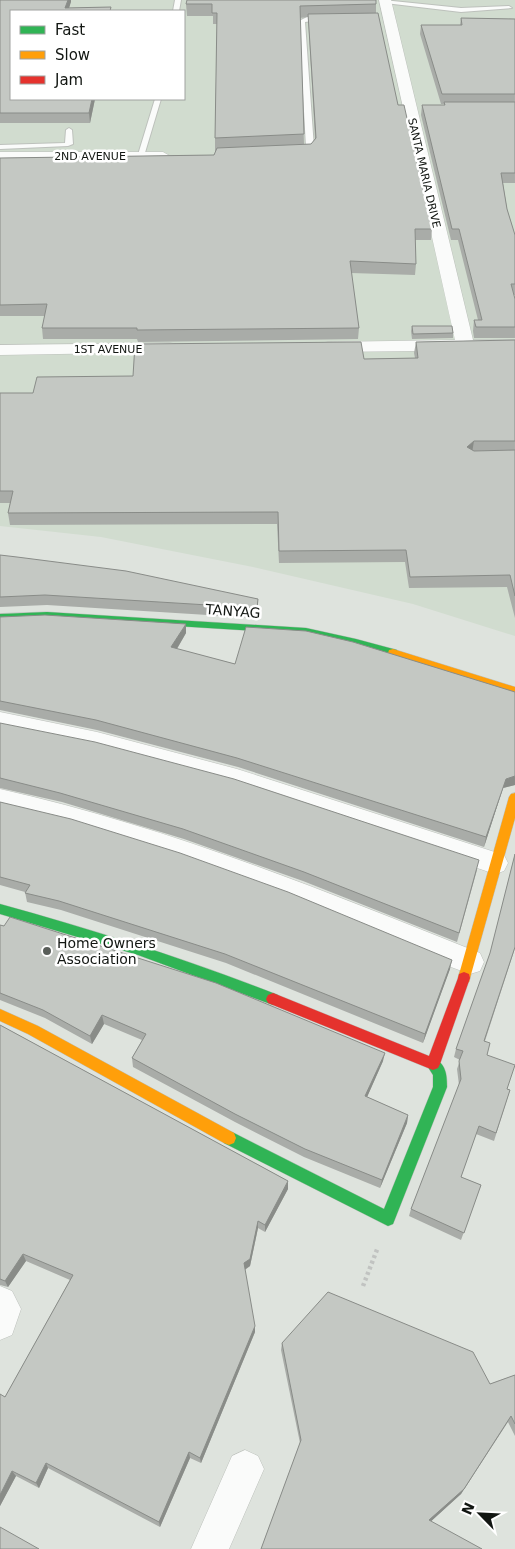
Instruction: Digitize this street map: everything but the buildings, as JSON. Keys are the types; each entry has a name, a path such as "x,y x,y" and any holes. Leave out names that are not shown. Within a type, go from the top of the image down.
{"street":[{"name":"SANTA MARIA DRIVE","path":"385,0 386,19 414,108 465,345"},
{"name":"2ND AVENUE","path":"0,156 175,156"},
{"path":"313,347 515,345"},
{"name":"1ST AVENUE","path":"0,350 188,348"},
{"name":"TANYAG","path":"0,617 46,615 306,631 356,642 515,691"},
{"path":"0,721 97,740 237,778 495,863"},
{"path":"433,1064 470,962 495,863 515,797"},
{"path":"0,799 62,811 176,846 470,962"},
{"path":"0,909 60,924 225,980 433,1064 440,1073 440,1088 388,1219 222,1135 32,1030 0,1015"},
{"path":"210,1549 245,1469"}],"lane":[{"path":"385,0 463,13 493,12 509,8"},
{"path":"294,152 310,148 303,20 336,19"},
{"path":"140,156 158,100"},
{"path":"0,147 66,145 69,144 69,130"}],"path":[{"path":"363,1286 388,1219"}],"shaded area":[{"path":"0,0 515,0 515,636 413,604 253,567 101,537 0,526"}],"traffic: fast":[{"path":"0,617 47,615 306,631 356,642 393,653"},
{"path":"0,909 138,950 206,973 273,999"},
{"path":"229,1138 388,1219 440,1087 440,1073 433,1064"}],"traffic: slow":[{"path":"393,653 515,691"},
{"path":"464,978 515,797"},
{"path":"0,1015 33,1030 229,1138"}],"traffic: jam":[{"path":"273,999 433,1064 464,978"}],"place":[{"name":"Home Owners Association","path":"47,951"}]}
